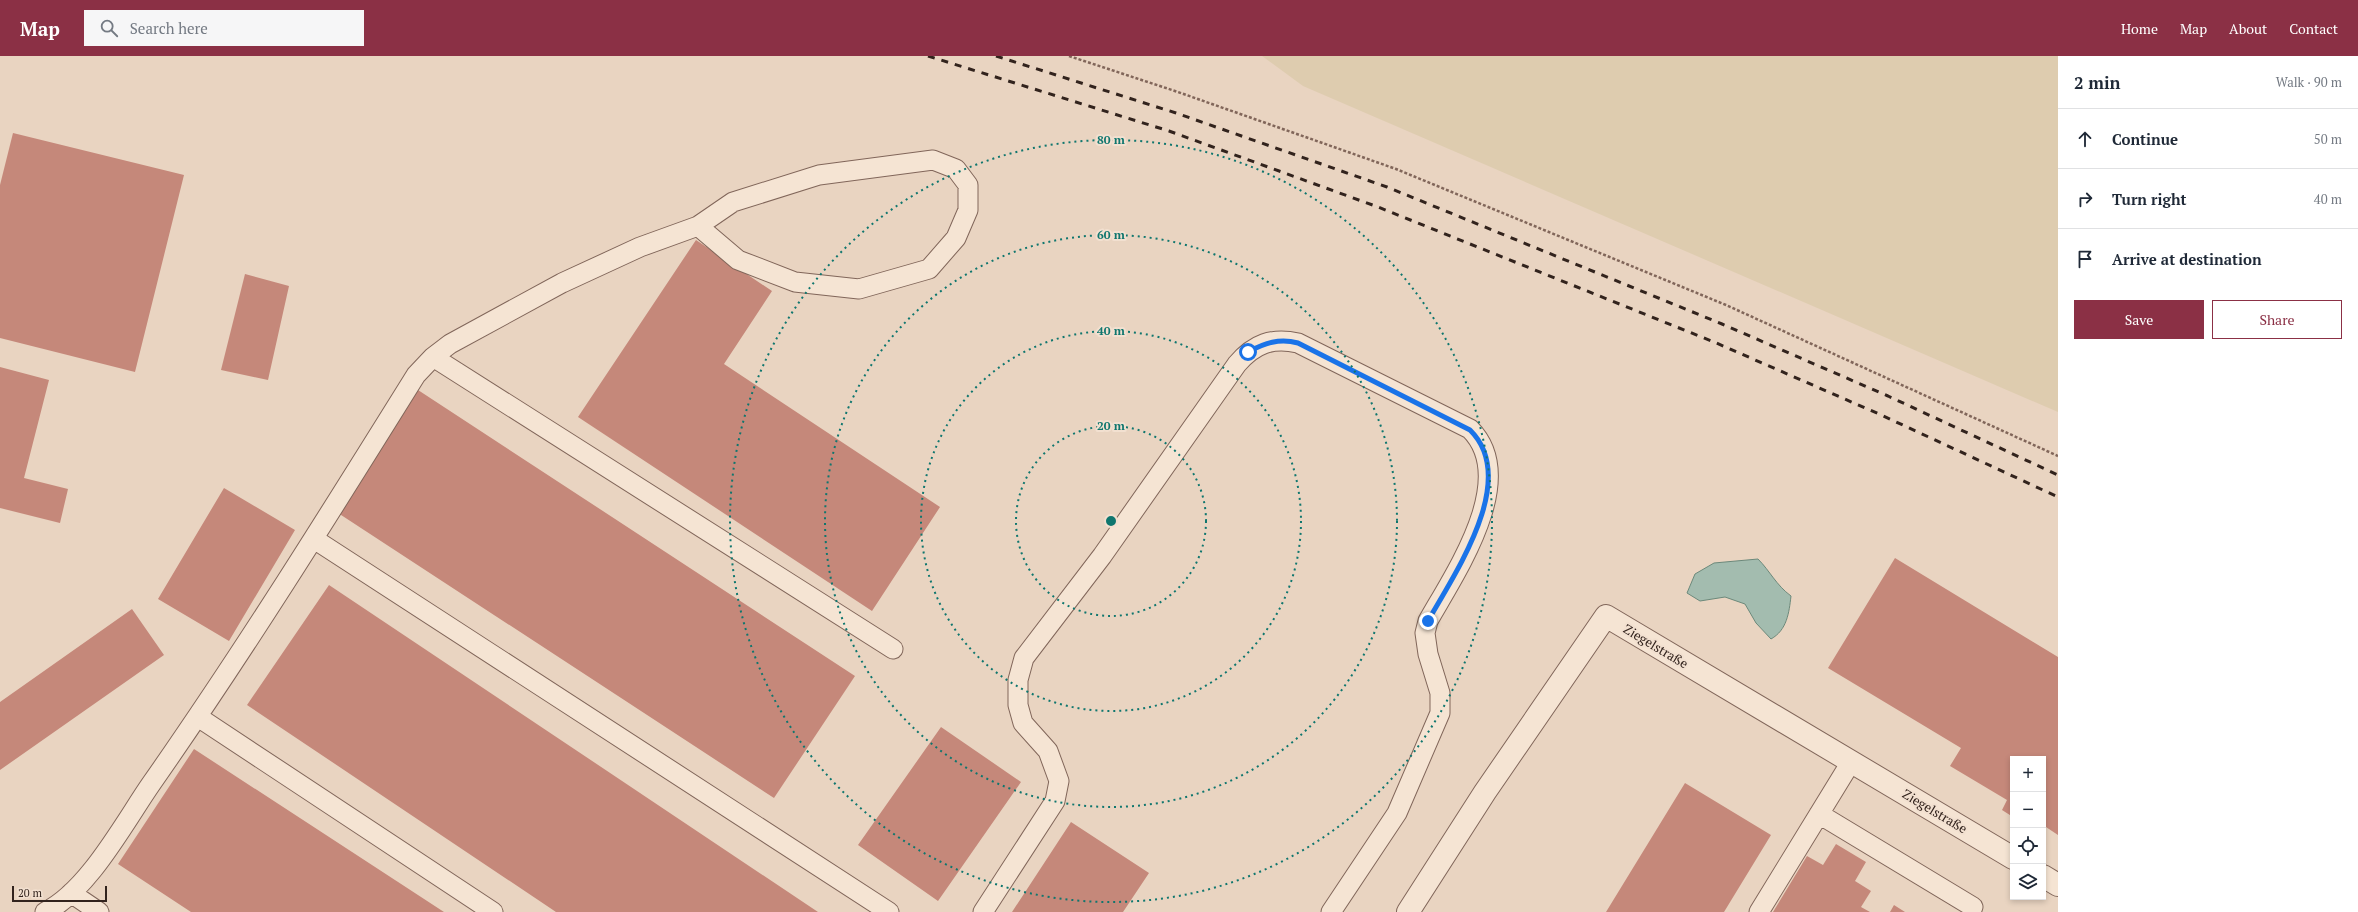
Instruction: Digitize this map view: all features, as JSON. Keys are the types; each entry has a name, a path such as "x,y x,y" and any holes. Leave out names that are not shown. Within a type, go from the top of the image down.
{"street":[{"name":"Ziegelstraße","path":"1408,912 1490,786 1606,616 2010,856"},
{"path":"2046,878 2058,885"}],"lane":[{"path":"45,912 57,906 86,879 198,716 314,539 416,376 433,357 450,344 562,283 640,247 698,226 733,202 819,175 933,160 956,169 968,185 968,210 956,238 929,269 859,289 795,282 738,260 698,226"},
{"path":"983,912 1055,801 1059,781 1048,751 1023,723 1018,705 1018,680 1024,658 1102,556 1237,364 1248,352 1263,344 1283,339 1298,343 1470,430 1480,438 1486,453 1488,476 1486,501 1476,536 1428,621 1425,633 1428,654 1440,693 1440,713 1397,814 1331,912"},
{"path":"433,357 893,649"},
{"path":"314,539 889,912"},
{"path":"198,716 493,912"},
{"path":"1759,912 1852,762"},
{"path":"1819,814 1973,907"},
{"path":"71,893 99,912"}],"path":[{"path":"1069,56 1178,92 1396,169 1726,305 2058,456"}],"shaded area":[{"path":"1262,56 2058,56 2058,412 1303,86"},
{"path":"1758,559 1781,587 1791,596 1788,615 1784,626 1781,631 1771,639 1756,623 1745,604 1725,597 1700,601 1687,593 1695,574 1714,563"}],"building":[{"path":"13,133 184,175 135,372 0,338 0,185"},
{"path":"696,240 772,291 724,364 940,507 872,611 578,417"},
{"path":"245,274 289,286 268,380 221,370"},
{"path":"0,367 49,380 24,478 68,489 60,523 0,508"},
{"path":"418,390 855,676 774,798 338,513"},
{"path":"224,488 295,530 229,641 158,599"},
{"path":"1895,558 2058,657 2058,835 2046,827 2046,756 2010,756 2010,815 2002,810 2007,800 1950,766 1961,748 1828,668"},
{"path":"329,585 818,912 556,912 247,705"},
{"path":"132,609 164,655 0,770 0,702"},
{"path":"941,727 1021,782 938,901 858,845"},
{"path":"194,749 444,912 191,912 118,864"},
{"path":"1685,783 1771,835 1724,912 1606,912"},
{"path":"1071,822 1149,873 1123,912 1012,912"},
{"path":"1836,844 1866,862 1855,881 1871,891 1861,907 1870,912 1773,912 1807,856 1823,865"},
{"path":"1894,905 1905,912 1890,912"}],"railway":[{"path":"928,56 1169,131 1378,207 1714,342 1879,414 2058,497"},
{"path":"996,56 1176,113 1387,187 1722,324 1888,396 2058,475"}],"route":[{"path":"1248,352 1263,344 1283,339 1298,343 1470,430 1480,438 1486,453 1488,476 1486,501 1476,536 1428,621"}]}
